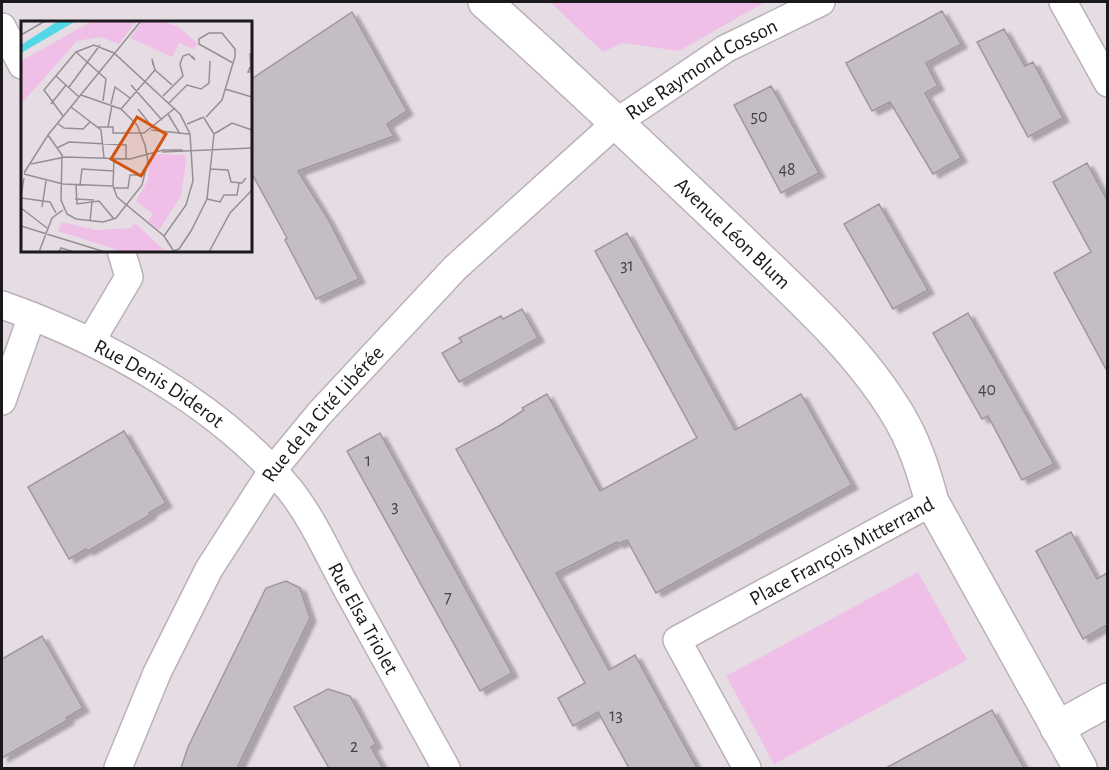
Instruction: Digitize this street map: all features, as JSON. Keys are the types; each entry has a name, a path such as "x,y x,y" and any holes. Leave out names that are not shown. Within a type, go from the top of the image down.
{"street":[{"name":"Avenue Léon Blum","path":"484,2 617,122 846,347 895,409 919,454 932,502"},
{"name":"Rue Raymond Cosson","path":"617,122 725,49 821,2"},
{"path":"1064,2 1107,82"},
{"path":"2,27 21,63"},
{"name":"Rue de la Cité Libérée","path":"117,768 157,673 209,569 272,471 320,414 455,268 617,122"},
{"path":"92,341 129,277 122,252"},
{"name":"Rue Denis Diderot","path":"2,305 92,341 157,378 230,431 272,471"},
{"path":"2,401 32,316"},
{"name":"Rue Elsa Triolet","path":"272,471 308,517 446,768"},
{"name":"Place François Mitterrand","path":"747,768 677,640 932,502 1080,768"},
{"path":"1057,728 1107,700"}],"shaded area":[{"path":"550,2 765,2 679,51 623,43 603,52"},
{"path":"918,572 967,660 774,764 726,676"}],"building":[{"path":"942,11 961,44 926,63 938,86 925,93 961,158 933,174 890,102 872,111 846,63"},
{"path":"352,12 407,111 387,124 394,136 298,171 328,219 359,279 316,299 285,240 287,238 252,174 252,79"},
{"path":"1004,29 1025,66 1033,62 1063,118 1028,137 977,42"},
{"path":"771,86 819,173 781,193 734,105"},
{"path":"1087,163 1107,200 1107,371 1054,273 1091,252 1053,182"},
{"path":"879,204 928,290 893,309 844,224"},
{"path":"627,233 735,430 801,394 852,485 656,593 627,540 618,544 617,542 556,573 609,670 635,655 697,768 629,768 598,712 573,726 558,698 585,683 456,449 499,426 524,410 522,408 547,394 600,491 697,438 595,251"},
{"path":"522,309 538,338 459,382 442,353 462,342 459,338 501,316 503,319"},
{"path":"968,313 1054,464 1022,480 988,416 982,419 933,333"},
{"path":"124,431 166,503 149,513 150,515 88,551 86,549 69,559 28,487"},
{"path":"380,433 512,673 480,691 347,451"},
{"path":"1071,532 1097,579 1107,573 1107,625 1083,639 1036,551"},
{"path":"286,581 300,588 310,618 237,768 181,768 188,747 266,588"},
{"path":"42,636 83,708 66,718 68,720 2,758 2,659"},
{"path":"328,689 350,696 376,744 371,747 383,768 329,768 294,707"},
{"path":"992,710 1024,768 886,768"}]}
